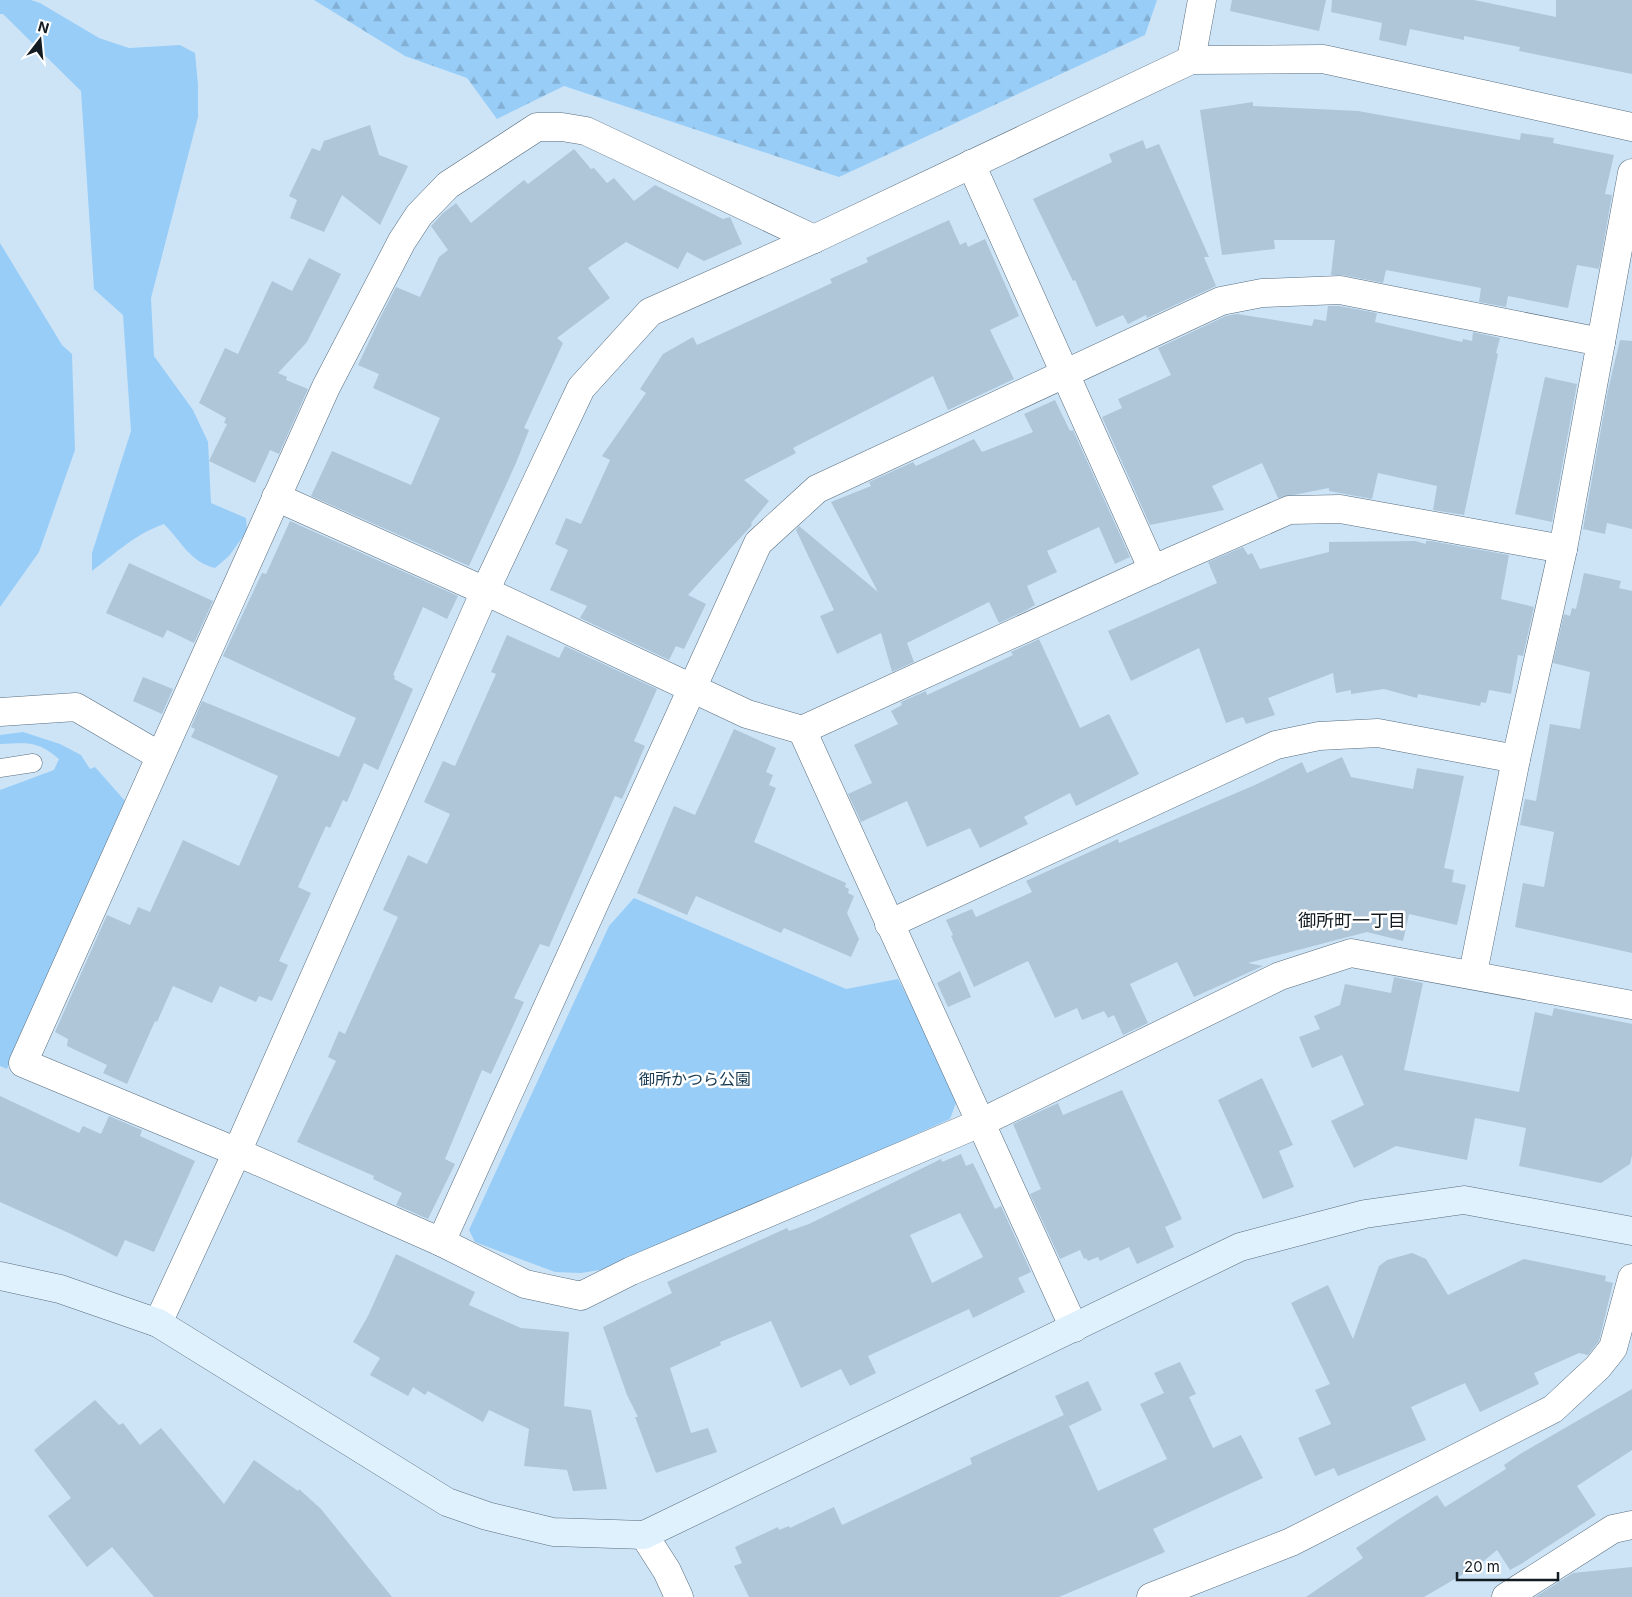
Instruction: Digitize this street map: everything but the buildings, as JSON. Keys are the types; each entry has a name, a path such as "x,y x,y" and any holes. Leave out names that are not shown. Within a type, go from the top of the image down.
{"street":[{"path":"1190,60 1202,0"},
{"path":"158,1322 237,1152 485,591 581,388 650,312 814,238 1190,60 1323,59 1632,128"},
{"path":"814,238 586,131 562,127 538,128 448,184 419,215 402,241 331,378 23,1062 237,1152 441,1242 524,1284 581,1296 631,1271 980,1123 1280,976 1351,953 1632,1005"},
{"path":"971,164 1152,570"},
{"path":"1472,974 1516,759 1563,549 1632,173"},
{"path":"441,1242 758,543 817,489 1221,301 1262,292 1340,290 1601,342"},
{"path":"276,497 485,591 747,714 802,730 1152,570 1289,510 1340,509 1563,549"},
{"path":"0,712 76,707 160,756"},
{"path":"802,730 888,924 1074,1328"},
{"path":"888,924 1276,745 1319,736 1378,733 1516,759"},
{"path":"0,1276 60,1289 158,1322 447,1502 487,1516 552,1532 644,1535 1240,1248 1365,1214 1464,1200 1632,1231"},
{"path":"1152,1597 1291,1542 1552,1409 1598,1367 1613,1348 1632,1278"},
{"path":"1506,1597 1613,1529 1632,1525"},
{"path":"644,1535 667,1571 680,1597"}],"lane":[{"path":"0,768 33,763"}],"green space":[{"path":"0,0 31,0 40,3 99,38 129,48 180,45 195,53 198,117 151,298 154,356 193,410 208,442 211,503 246,518 247,531 229,556 215,568 206,565 192,556 164,524 144,533 92,571 92,553 131,431 123,315 94,289 81,91 3,14 0,14"},
{"path":"314,0 1157,0 1145,35 839,177 564,86 497,119 467,78 405,56"},
{"path":"0,243 62,345 72,354 75,450 39,552 0,607"},
{"path":"23,732 60,744 81,755 90,769 95,767 126,802 7,1069 0,1066 0,790 54,770 59,759 44,748 31,744 0,744 0,735"},
{"name":"御所かつら公園","path":"634,898 846,989 898,979 928,1035 957,1100 950,1119 618,1267 581,1273 555,1272 475,1242 469,1230 609,926"}],"district":[{"name":"御所町一丁目","path":"1352,921"}]}
